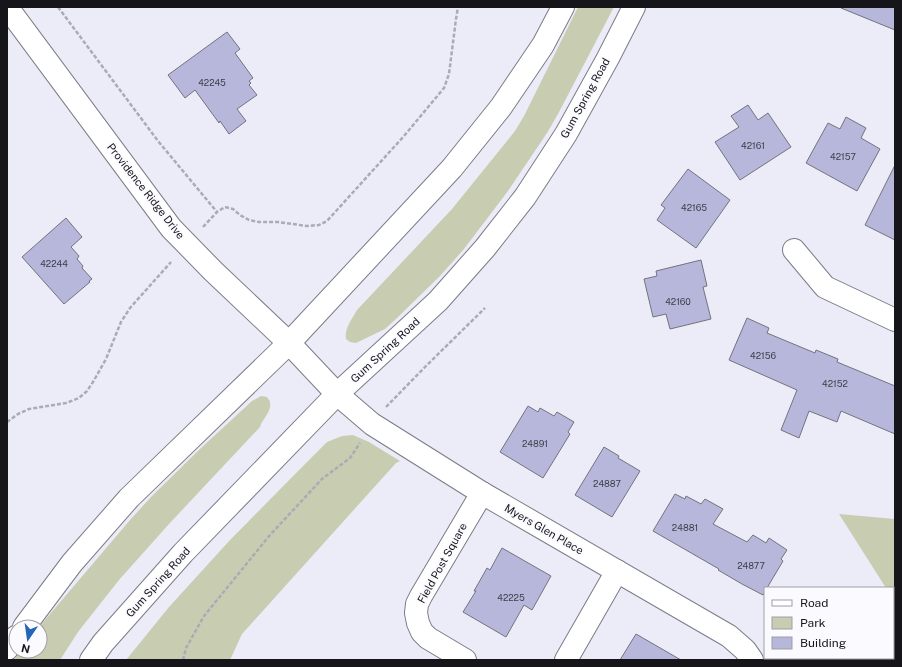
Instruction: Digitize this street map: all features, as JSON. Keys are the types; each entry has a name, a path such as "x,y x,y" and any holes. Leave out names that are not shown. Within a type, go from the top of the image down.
{"main road":[{"name":"Providence Ridge Drive","path":"7,7 171,228 213,271 289,343 337,394"},
{"path":"30,619 72,563 129,498 289,343 452,168 501,107 543,45 563,7"},
{"name":"Gum Spring Road","path":"91,660 103,643 183,553 337,394 438,301 485,248 525,197 566,134 634,7"},
{"path":"794,250 825,287 895,320"},
{"name":"Myers Glen Place","path":"337,394 372,424 482,493 729,636 746,650 752,660"},
{"name":"Field Post Square","path":"465,660 428,638 422,632 416,613 417,604 421,596 482,493"},
{"path":"566,660 616,571"}],"path":[{"path":"58,7 158,142 217,212"},
{"path":"201,229 217,212 225,207 233,209 249,220 259,222 278,222 307,226 319,225 327,221 404,136 444,88 449,74 458,7"},
{"path":"7,422 28,409 66,403 79,398 87,391 102,365 130,308 173,260"},
{"path":"385,408 424,367 485,308"},
{"path":"183,660 186,648 204,616 270,535 322,479 350,458 360,444 361,439"}],"green space":[{"path":"578,7 614,7 558,114 508,191 464,249 440,276 397,318 385,329 356,343 350,342 346,339 346,332 357,310 452,209 515,131 524,116"},
{"path":"261,396 267,397 270,401 270,409 260,427 119,580 78,632 60,660 14,660 48,659 48,619 46,619 151,497 252,401"},
{"path":"353,435 369,442 400,461 396,463 242,634 230,660 126,660 169,607 230,540 327,442 342,436"},
{"path":"839,514 895,519 895,602 894,587 885,587"}],"building":[{"path":"895,7 895,30 841,8"},
{"path":"227,32 240,49 235,53 253,78 249,81 251,83 249,85 257,95 237,109 246,121 229,134 195,90 185,98 168,75"},
{"path":"748,105 758,120 768,113 791,147 740,180 715,142 739,127 731,116"},
{"path":"846,117 866,128 861,138 880,149 857,191 806,163 828,123 840,129"},
{"path":"895,165 895,240 865,225"},
{"path":"688,169 730,200 696,248 657,220 665,208 661,205"},
{"path":"66,218 82,237 71,247 79,256 77,259 83,266 82,268 92,279 64,304 22,257"},
{"path":"701,260 707,286 703,287 711,319 670,329 666,314 653,317 644,279 657,276 656,271"},
{"path":"747,318 769,328 767,333 815,353 816,350 838,359 837,362 895,386 895,434 841,411 837,422 809,411 799,438 781,430 797,390 729,360"},
{"path":"528,406 538,412 540,408 554,416 557,412 574,422 568,432 570,434 543,478 500,452"},
{"path":"604,447 619,456 618,458 640,471 612,517 575,495"},
{"path":"675,494 685,499 686,496 701,504 705,499 723,509 713,524 747,542 753,535 766,543 769,538 787,550 781,559 783,561 768,587 764,587 763,595 653,531"},
{"path":"502,548 551,576 532,610 524,605 506,637 463,612 476,591 474,591 487,568 490,570"},
{"path":"636,634 681,660 620,660"}]}
